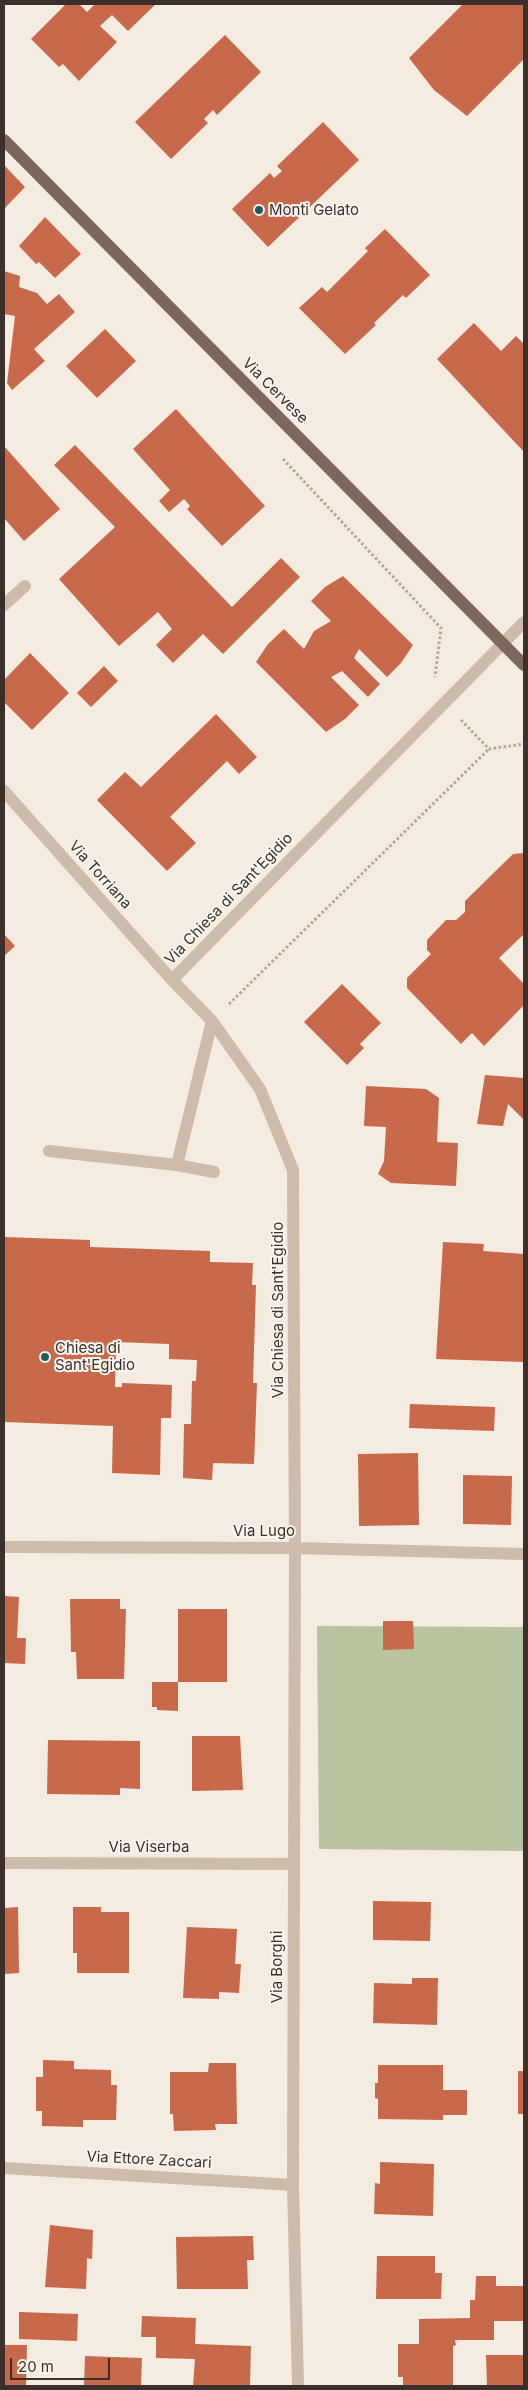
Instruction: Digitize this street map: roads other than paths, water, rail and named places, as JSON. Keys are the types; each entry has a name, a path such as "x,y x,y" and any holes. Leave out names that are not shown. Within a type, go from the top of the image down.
{"main road":[{"name":"Via Cervese","path":"4,140 524,665"}],"street":[{"path":"4,605 25,586"},
{"name":"Via Chiesa di Sant'Egidio","path":"295,1548 293,1170 260,1089 212,1021 172,980 524,622"},
{"name":"Via Torriana","path":"4,791 172,980"},
{"path":"177,1166 212,1021"},
{"path":"49,1151 214,1172"},
{"name":"Via Lugo","path":"4,1547 295,1548 524,1554"},
{"name":"Via Borghi","path":"295,1548 293,2185 298,2386"},
{"name":"Via Viserba","path":"4,1863 294,1864"},
{"name":"Via Ettore Zaccari","path":"4,2168 293,2185"}],"place":[{"name":"Monti Gelato","path":"259,210"},
{"name":"Chiesa di Sant'Egidio","path":"45,1357"}]}
